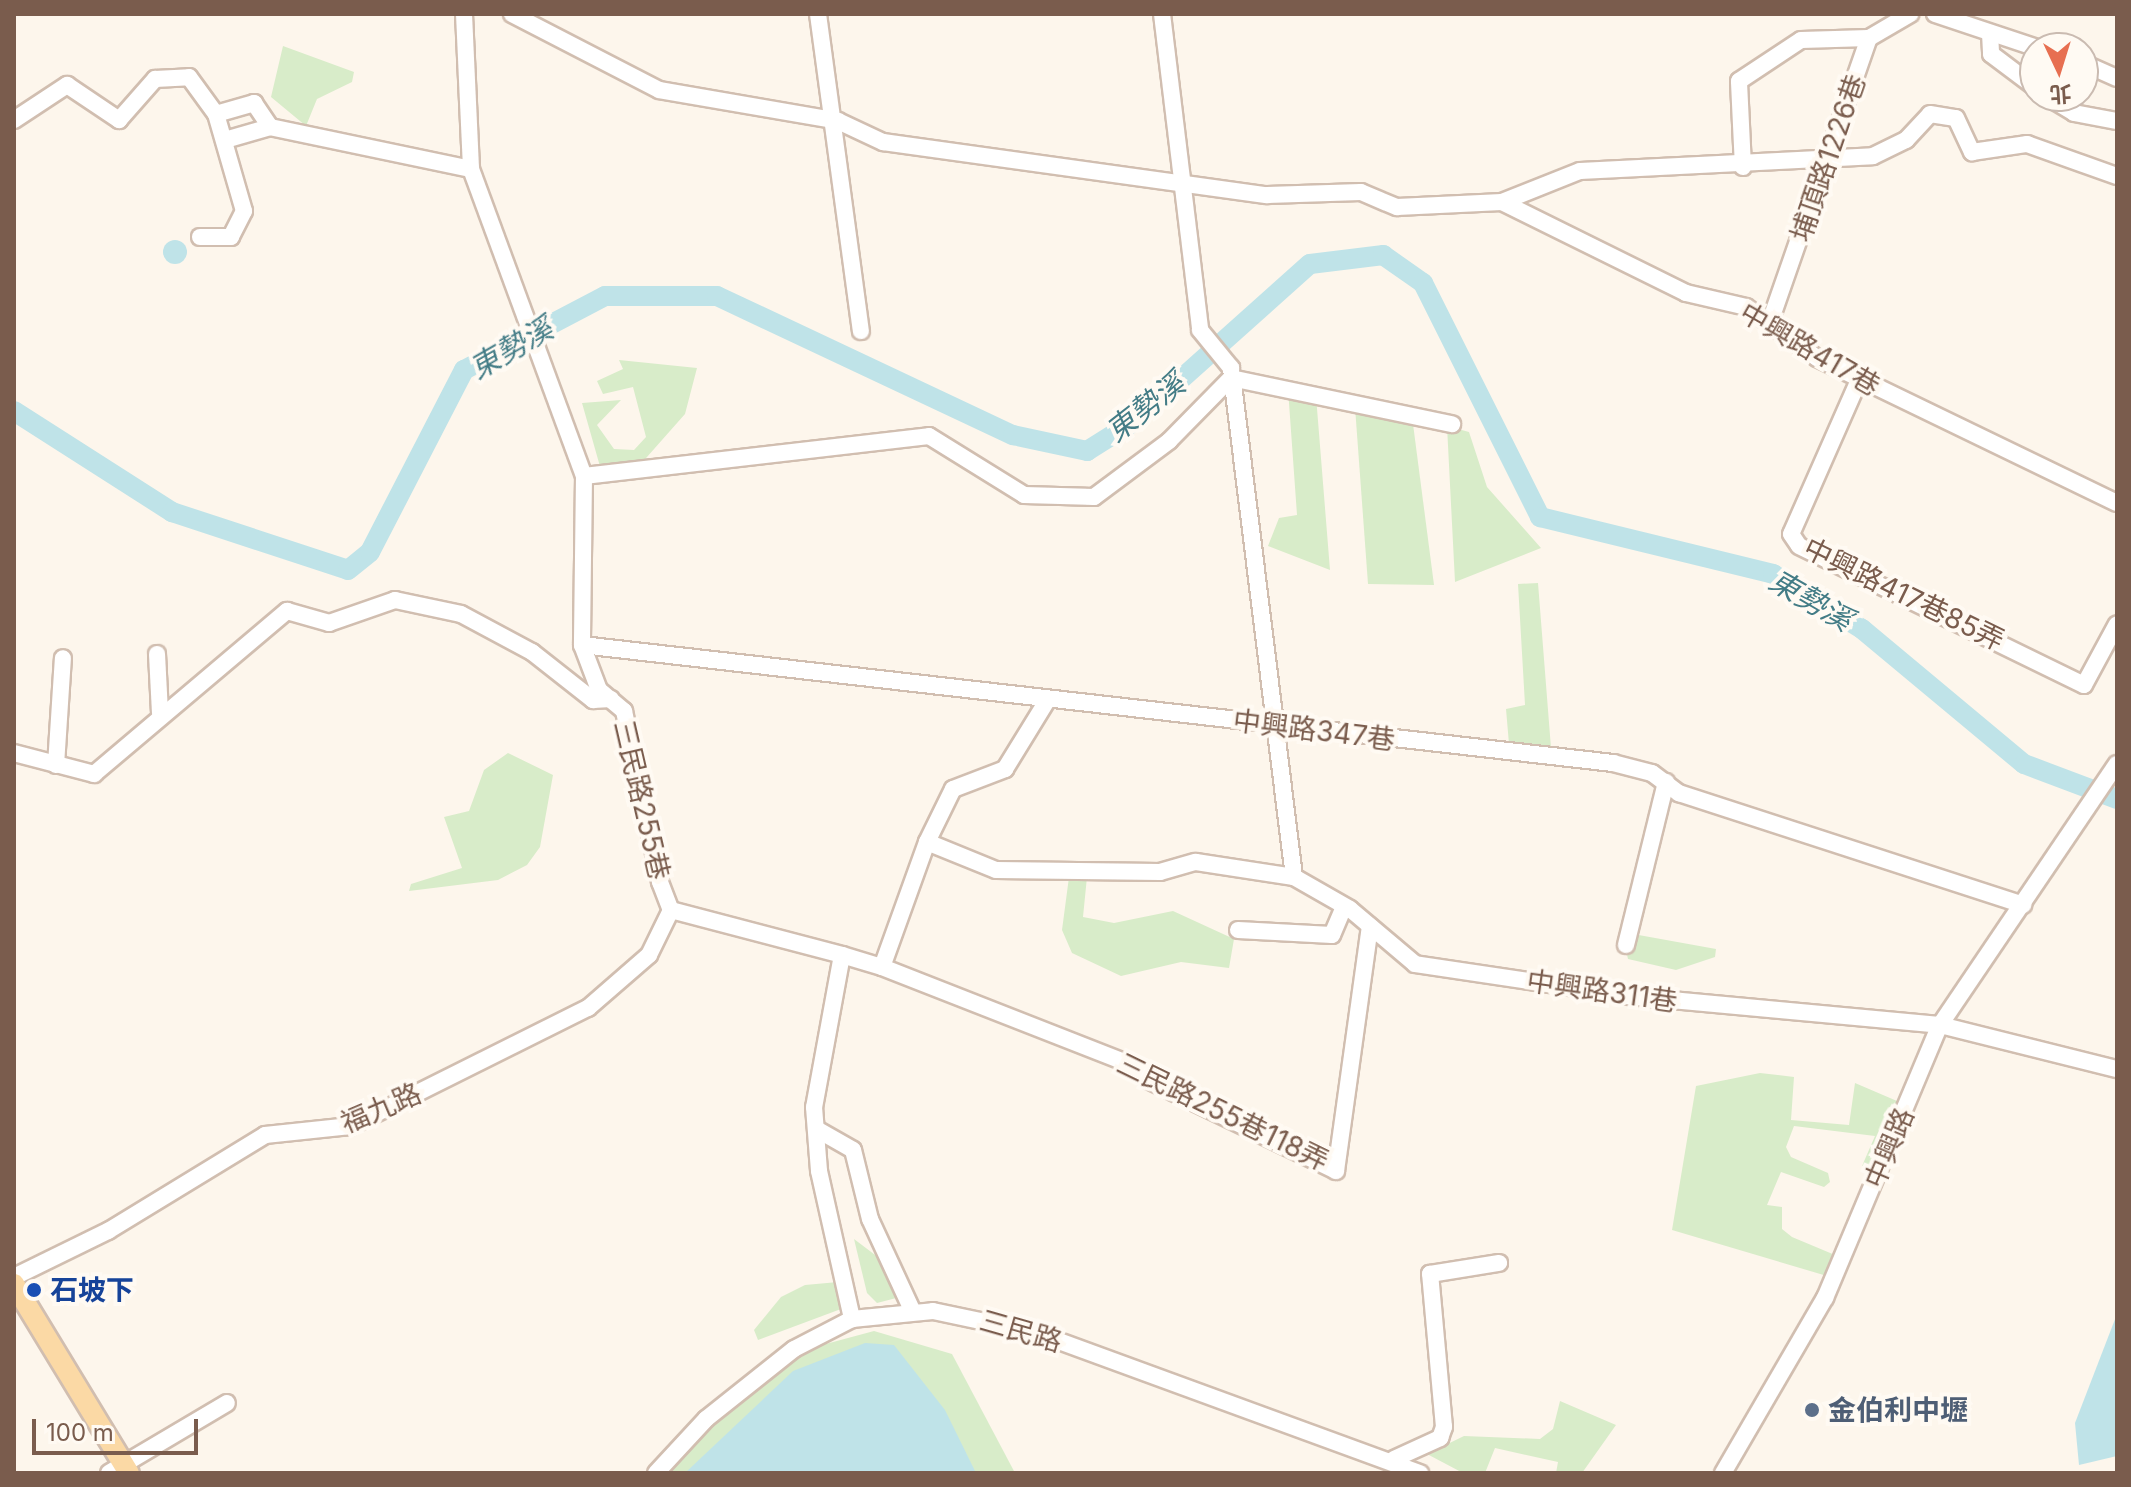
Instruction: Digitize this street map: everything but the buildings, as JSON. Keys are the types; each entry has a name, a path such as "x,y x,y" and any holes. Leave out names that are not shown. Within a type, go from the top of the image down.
{"main road":[{"path":"14,1283 120,1470"}],"street":[{"name":"三民路255巷","path":"464,14 471,169 544,351 584,476 582,645 592,679 624,711 671,910 882,967"},
{"path":"512,14 659,90 838,121 883,142 1185,186 1295,196 1361,192 1397,207 1502,202 1580,171 1743,167 1829,161 1889,148 1930,114 1956,118 1972,152 2027,144 2117,176"},
{"path":"818,14 838,121 861,331"},
{"path":"927,842 996,870 1160,872 1196,862 1294,877 1272,725 1231,373 1203,333 1162,14"},
{"name":"埔頂路1226巷","path":"1770,322 1829,161 1869,38 1910,14"},
{"path":"1935,14 2019,42"},
{"path":"1990,33 1991,54 2019,75"},
{"path":"1743,167 1739,81 1801,40 1869,38"},
{"path":"14,120 67,85 119,120 168,74 194,82 216,114 243,220 231,237 200,237"},
{"path":"216,114 254,103 270,127"},
{"path":"2072,112 2117,121"},
{"path":"225,140 270,127 471,169"},
{"name":"中興路417巷","path":"1502,202 1686,293 1746,307 1770,322 1790,343 1859,380 2117,503"},
{"path":"1231,373 1452,424"},
{"path":"584,476 929,436 1024,495 1094,497 1169,441 1231,373"},
{"name":"中興路417巷85弄","path":"1859,380 1791,534 1794,542 2084,685 2117,624"},
{"path":"14,753 94,774 160,713 287,611 329,623 395,600 461,614 532,652 593,700 611,699"},
{"name":"中興路347巷","path":"582,645 1613,763 1666,782 1679,793 2023,905"},
{"path":"157,654 160,713"},
{"path":"56,765 63,658"},
{"path":"882,967 927,842 953,789 1005,769 1048,699"},
{"name":"中興路","path":"1723,1473 1825,1298 1940,1025 2073,834 2117,764"},
{"path":"1626,945 1666,782"},
{"name":"中興路311巷","path":"1294,877 1344,907 1415,964 1628,996 1940,1025 2117,1069"},
{"path":"1238,930 1332,935 1344,907"},
{"name":"福九路","path":"14,1283 108,1231 265,1135 351,1126 576,1015 649,955 671,910"},
{"name":"三民路255巷118弄","path":"882,967 1134,1066 1146,1079 1336,1171 1370,926"},
{"path":"842,955 825,1018 818,1130 819,1171 852,1319"},
{"path":"818,1130 853,1150 870,1219 913,1312"},
{"path":"1394,1459 1440,1438 1444,1427 1430,1274 1499,1263"},
{"name":"三民路","path":"656,1473 773,1363 852,1319 913,1312 1037,1333 1394,1459 1420,1473"},
{"path":"120,1470 227,1403"}],"green space":[{"path":"283,46 354,72 352,82 317,99 306,126 271,97"},
{"path":"619,360 697,368 685,414 639,466 601,470 582,403 621,400 597,425 614,449 634,450 646,437 633,387 603,394 597,381 623,369"},
{"path":"1288,389 1316,396 1330,570 1268,546 1279,518 1297,515"},
{"path":"1355,407 1413,424 1434,585 1368,584"},
{"path":"1447,426 1469,432 1487,487 1541,548 1455,582"},
{"path":"1538,583 1551,748 1509,744 1506,709 1525,705 1518,584"},
{"path":"508,753 553,775 540,847 527,865 498,880 409,891 411,884 462,868 444,817 469,811 484,770"},
{"path":"1069,877 1087,877 1083,917 1114,923 1173,911 1234,939 1229,968 1181,962 1121,976 1072,953 1062,930"},
{"path":"1622,932 1716,949 1715,957 1676,970 1628,959"},
{"path":"1760,1073 1794,1077 1791,1120 1849,1125 1855,1083 1904,1104 1875,1165 1862,1166 1875,1136 1794,1126 1786,1147 1791,1157 1828,1173 1830,1182 1824,1187 1781,1172 1767,1205 1782,1207 1782,1229 1792,1237 1835,1255 1827,1276 1672,1230 1696,1086"},
{"path":"854,1239 895,1270 904,1296 877,1303 867,1293"},
{"path":"849,1281 857,1303 758,1340 754,1330 781,1297 805,1285"},
{"path":"874,1331 952,1354 1015,1473 663,1473 690,1440 796,1352"},
{"path":"1560,1401 1616,1425 1582,1473 1556,1473 1558,1462 1495,1448 1485,1473 1463,1473 1427,1454 1464,1436 1540,1439 1553,1429"}],"water":[{"path":"175,240 186,247 187,252 180,263 175,264 164,257 163,252 170,241"},
{"path":"2117,1314 2117,1456 2079,1465 2075,1423"},
{"path":"865,1343 894,1345 945,1410 976,1473 685,1473 793,1371"}],"waterway":[{"name":"東勢溪","path":"14,411 172,512 348,570 370,552 464,370 605,296 717,296 1013,435 1087,451 1133,422 1310,264 1383,255 1423,283 1540,517 1773,574 1862,629 2024,764 2117,799"}],"place":[{"name":"石坡下","path":"34,1290"},
{"name":"金伯利中壢","path":"1812,1410"}]}
